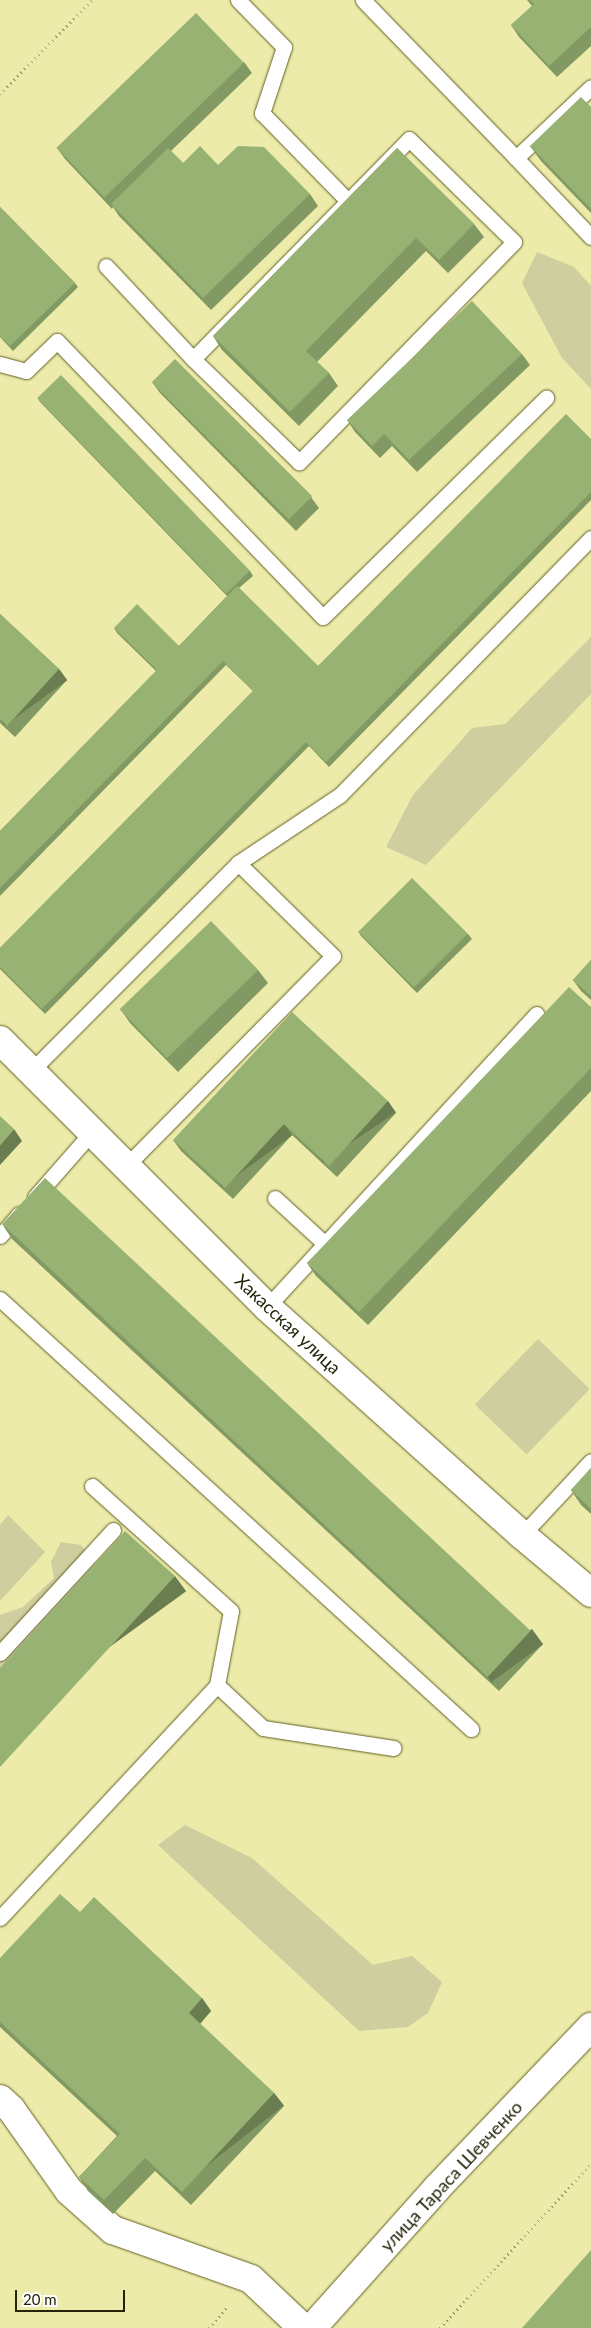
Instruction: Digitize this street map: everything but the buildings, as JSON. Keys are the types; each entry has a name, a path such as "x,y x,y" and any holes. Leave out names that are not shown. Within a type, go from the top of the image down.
{"street":[{"name":"Хакасская улица","path":"0,1040 32,1070 125,1167 267,1306 522,1536 591,1593"},
{"name":"улица Тараса Шевченко","path":"312,2328 438,2188 591,2027"},
{"path":"0,2099 12,2109 69,2191 113,2230 251,2279 303,2328"}],"lane":[{"path":"238,0 284,47 262,113 346,200"},
{"path":"363,0 591,237"},
{"path":"516,158 591,87"},
{"path":"106,266 193,358 299,462 514,242 409,139 346,200 193,358"},
{"path":"0,364 26,370 57,341 324,617 546,398"},
{"path":"32,1070 238,863 340,795 591,538"},
{"path":"125,1167 334,956 238,863"},
{"path":"267,1306 536,1014"},
{"path":"0,1236 92,1132"},
{"path":"276,1198 324,1244"},
{"path":"0,1300 471,1729"},
{"path":"522,1536 591,1461"},
{"path":"0,1918 216,1684 231,1611 92,1486"},
{"path":"0,1653 113,1530"},
{"path":"216,1684 263,1728 393,1748"}],"path":[{"path":"0,94 92,0"},
{"path":"440,2328 591,2164"}],"green space":[{"path":"537,252 574,267 591,286 591,389 562,358 522,283"},
{"path":"591,637 591,694 426,865 386,847 413,795 472,728 505,724"},
{"path":"538,1339 590,1389 527,1454 475,1404"},
{"path":"8,1515 45,1552 0,1601 0,1525"},
{"path":"61,1542 81,1545 97,1566 0,1695 0,1615 23,1607 54,1578 51,1562"},
{"path":"185,1825 252,1858 373,1965 412,1956 442,1982 428,2013 408,2027 359,2031 158,1845"}]}
